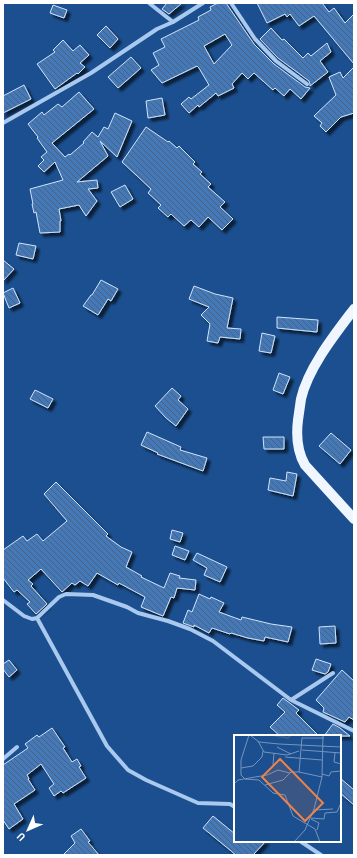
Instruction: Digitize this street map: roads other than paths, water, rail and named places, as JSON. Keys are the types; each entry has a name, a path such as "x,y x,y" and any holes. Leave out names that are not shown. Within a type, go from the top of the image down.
{"main road":[{"path":"354,309 326,348 308,378 301,398 297,428 298,448 300,457 305,465 354,519"}],"street":[{"path":"149,3 173,22"},
{"path":"3,123 91,73 157,29 173,22 203,3"},
{"path":"231,3 255,39 276,61 307,84"},
{"path":"3,600 24,616 32,619 38,618 59,597 66,594 93,594 127,607 138,613 154,616 185,627 213,640 291,700 354,731"},
{"path":"38,618 106,746 128,770 146,780 198,803 230,804 234,806"},
{"path":"291,700 333,672"},
{"path":"3,759 17,747"},
{"path":"302,842 321,855"}]}
